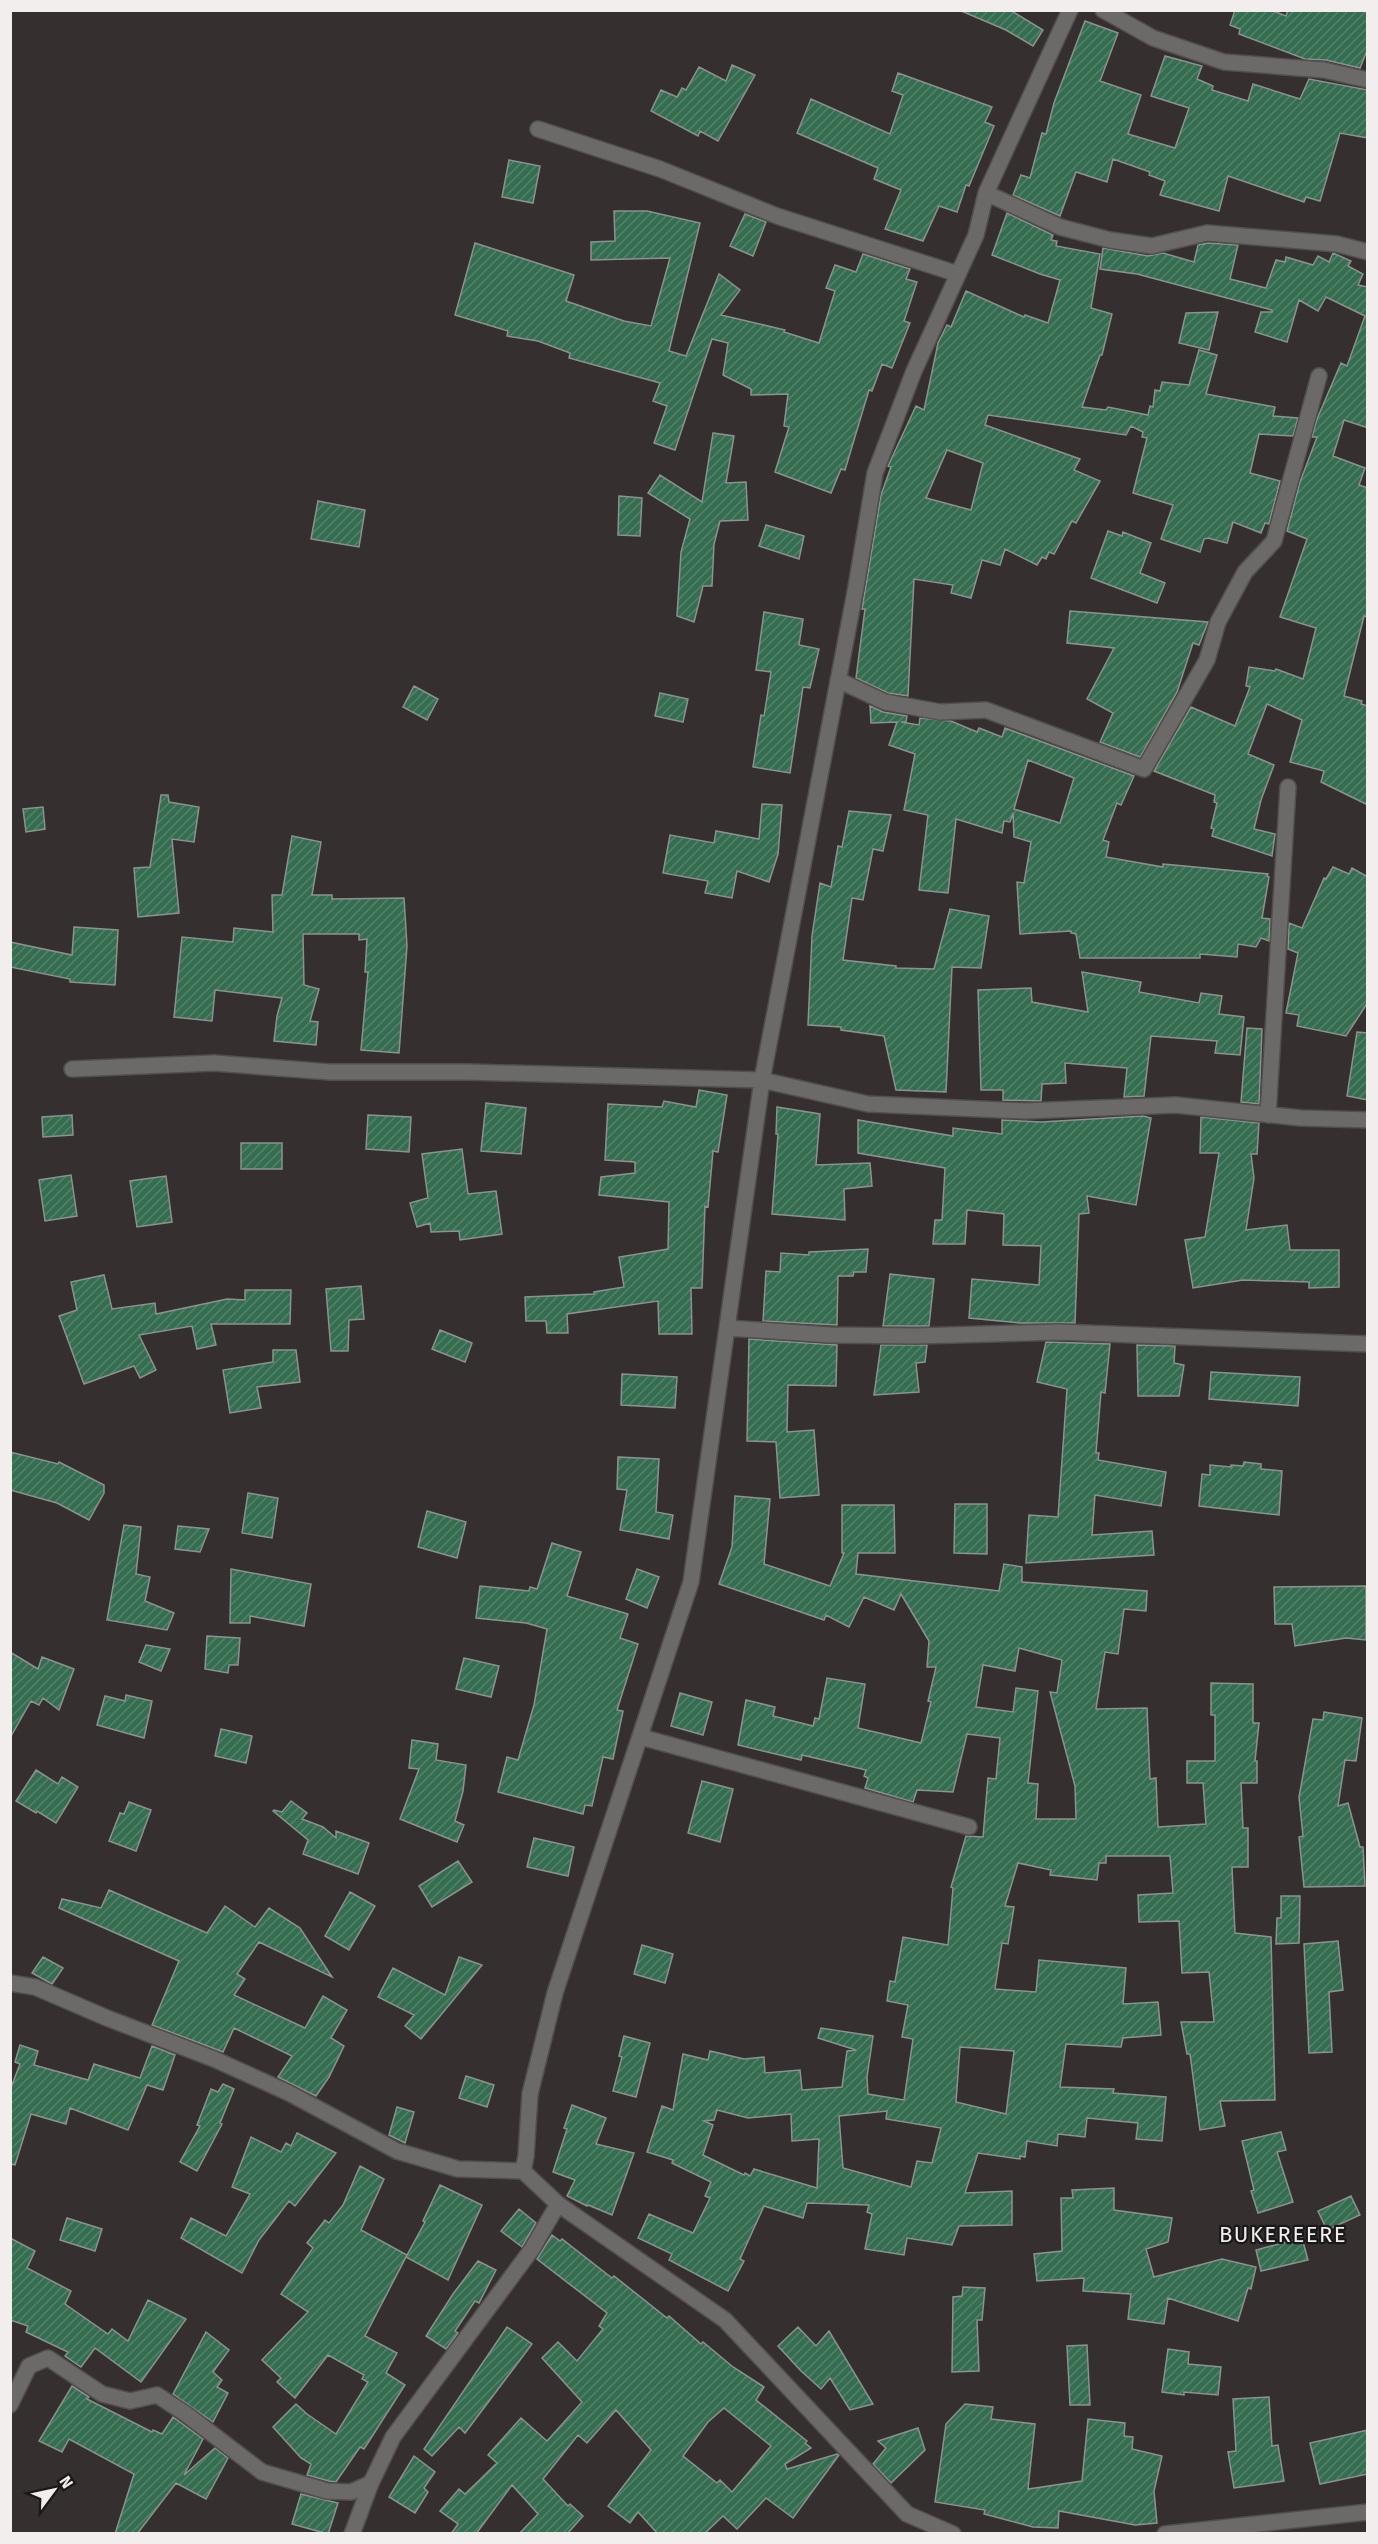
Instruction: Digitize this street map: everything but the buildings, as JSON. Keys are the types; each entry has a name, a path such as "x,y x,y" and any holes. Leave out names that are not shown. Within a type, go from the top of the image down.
{"street":[{"path":"523,2171 531,2094 555,1993 691,1582 762,1080 875,473 914,371 975,235 986,193 1070,10"},
{"path":"1103,10 1153,38 1224,62 1324,70 1368,80"},
{"path":"538,129 660,170 777,216 958,274"},
{"path":"986,193 1060,228 1110,240 1152,246 1207,233 1337,244 1368,252"},
{"path":"838,680 885,702 940,712 987,710 1144,769 1207,660 1218,622 1245,573 1274,541 1319,376"},
{"path":"1268,1115 1288,787"},
{"path":"72,1069 214,1063 330,1072 467,1072 762,1080 868,1104 1025,1111 1176,1105 1301,1118 1368,1120"},
{"path":"728,1328 830,1335 916,1336 1058,1332 1368,1344"},
{"path":"641,1737 969,1827"},
{"path":"10,1983 35,1987 214,2060 289,2093 398,2151 458,2169 523,2171 558,2204 725,2320 908,2514 953,2534"},
{"path":"352,2534 371,2483 393,2437 531,2249 558,2204"},
{"path":"10,2405 29,2366 48,2358 102,2394 130,2401 157,2395 186,2414 262,2472 327,2491 351,2492 371,2483"},
{"path":"1165,2534 1368,2512"}],"district":[{"name":"BUKEREERE","path":"1283,2234"}]}
